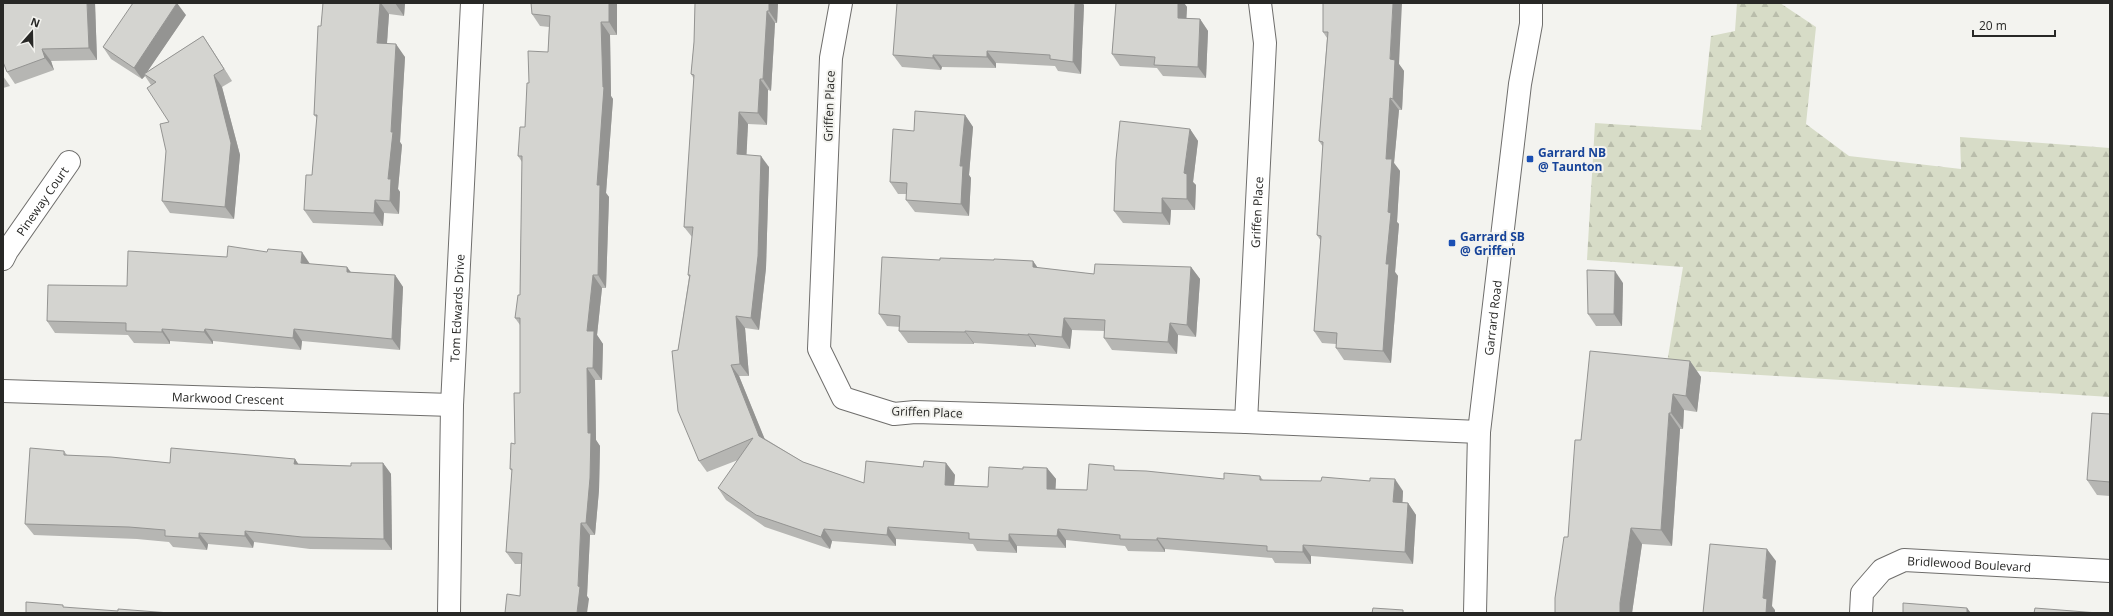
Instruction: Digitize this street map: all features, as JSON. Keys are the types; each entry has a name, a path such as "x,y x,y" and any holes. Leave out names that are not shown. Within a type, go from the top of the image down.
{"street":[{"name":"Tom Edwards Drive","path":"449,613 452,405 472,3"},
{"name":"Griffen Place","path":"841,3 831,58 819,349 843,398 894,414 915,412 1246,422 1479,432"},
{"name":"Griffen Place","path":"1246,422 1265,43 1260,3"},
{"name":"Garrard Road","path":"1475,613 1479,432 1520,84 1531,24 1531,3"},
{"name":"Garrard Road","path":"1531,24 1542,3"},
{"name":"Pineway Court","path":"3,259 69,162"},
{"name":"Markwood Crescent","path":"3,391 452,405"},
{"name":"Bridlewood Boulevard","path":"1861,613 1862,594 1882,570 1904,560 2110,571"}],"green space":[{"path":"1737,3 1780,3 1816,27 1806,124 1849,156 1961,169 1960,137 2110,148 2110,397 1666,369 1683,267 1587,260 1595,123 1701,130 1711,36 1735,31"}],"building":[{"path":"3,3 87,3 89,48 42,49 45,58 7,72 3,62"},
{"path":"133,3 177,3 134,68 103,47"},
{"path":"323,3 380,3 377,43 396,44 391,132 393,132 388,179 391,179 390,201 375,200 374,213 304,210 306,175 312,175 317,115 314,115 318,26 321,26"},
{"path":"531,3 609,3 609,22 601,22 604,87 597,185 600,185 598,275 593,275 587,331 594,331 593,368 587,368 588,433 591,433 590,478 586,523 581,523 578,586 580,587 577,613 505,613 507,594 520,596 522,553 506,552 512,469 510,469 511,443 515,444 514,393 520,393 520,318 515,318 518,295 520,295 522,156 518,156 520,127 525,127 527,83 529,83 528,51 548,52 550,16 532,14"},
{"path":"695,3 769,3 769,11 767,11 763,79 760,79 758,113 739,112 737,154 761,156 758,256 751,318 736,316 740,364 731,365 759,436 803,462 864,483 866,461 923,467 924,461 946,463 945,485 988,487 989,467 1023,469 1023,467 1047,468 1047,489 1087,490 1089,464 1114,466 1114,470 1146,471 1224,479 1224,473 1260,476 1260,480 1321,481 1322,477 1370,481 1370,478 1395,479 1393,502 1408,503 1405,552 1303,545 1303,552 1267,551 1267,546 1157,538 1157,540 1120,539 1120,535 1058,529 1057,536 1009,534 1009,541 969,539 969,533 888,527 887,535 824,529 821,537 756,515 718,488 753,438 699,461 678,411 672,351 678,350 690,275 688,275 693,227 684,227 694,75 691,74"},
{"path":"897,3 1075,3 1073,62 1050,59 1050,55 987,51 987,57 933,55 933,58 893,55"},
{"path":"1116,3 1178,3 1178,18 1200,19 1198,67 1154,65 1155,57 1112,54"},
{"path":"1323,3 1393,3 1390,59 1395,60 1393,99 1390,98 1386,159 1392,159 1388,212 1391,213 1386,264 1389,264 1383,351 1336,348 1337,333 1314,331 1321,236 1317,235 1323,142 1319,141 1328,32 1323,32"},
{"path":"203,36 224,69 214,75 231,143 225,207 162,201 166,151 160,124 169,122 147,88 156,82 144,74"},
{"path":"915,111 965,115 960,166 963,166 961,204 906,200 907,183 890,182 893,129 914,131"},
{"path":"1120,121 1190,129 1184,173 1187,174 1187,199 1162,198 1162,213 1114,211 1116,160"},
{"path":"228,246 267,252 268,249 302,252 301,263 347,267 347,272 395,275 392,339 294,329 293,338 205,329 204,332 162,329 162,332 126,331 126,323 47,321 48,285 127,286 128,251 227,257"},
{"path":"882,257 940,260 940,258 1033,261 1033,267 1094,274 1095,264 1191,267 1187,325 1170,323 1168,342 1104,338 1105,320 1064,318 1062,337 965,331 899,331 900,316 879,314"},
{"path":"1587,270 1615,271 1614,314 1588,314"},
{"path":"1590,351 1690,361 1686,396 1673,394 1671,413 1669,413 1661,530 1631,528 1620,603 1620,613 1555,613 1555,598 1564,537 1568,537 1575,440 1581,440"},
{"path":"2092,413 2110,414 2110,482 2087,480"},
{"path":"30,448 64,451 64,455 111,457 170,463 171,448 295,459 294,464 351,466 351,463 383,463 384,539 302,537 245,531 245,536 199,533 199,538 165,536 165,530 129,527 25,524"},
{"path":"1710,544 1767,549 1763,598 1767,599 1766,613 1703,613"},
{"path":"26,602 63,605 63,607 170,613 26,613"},
{"path":"1903,603 1967,608 1967,613 1903,613"},
{"path":"1373,608 1403,610 1403,613 1372,613"},
{"path":"2035,608 2098,613 2034,613"}],"place":[{"name":"Garrard NB @ Taunton","path":"1530,159"},
{"name":"Garrard SB @ Griffen","path":"1452,243"}]}
